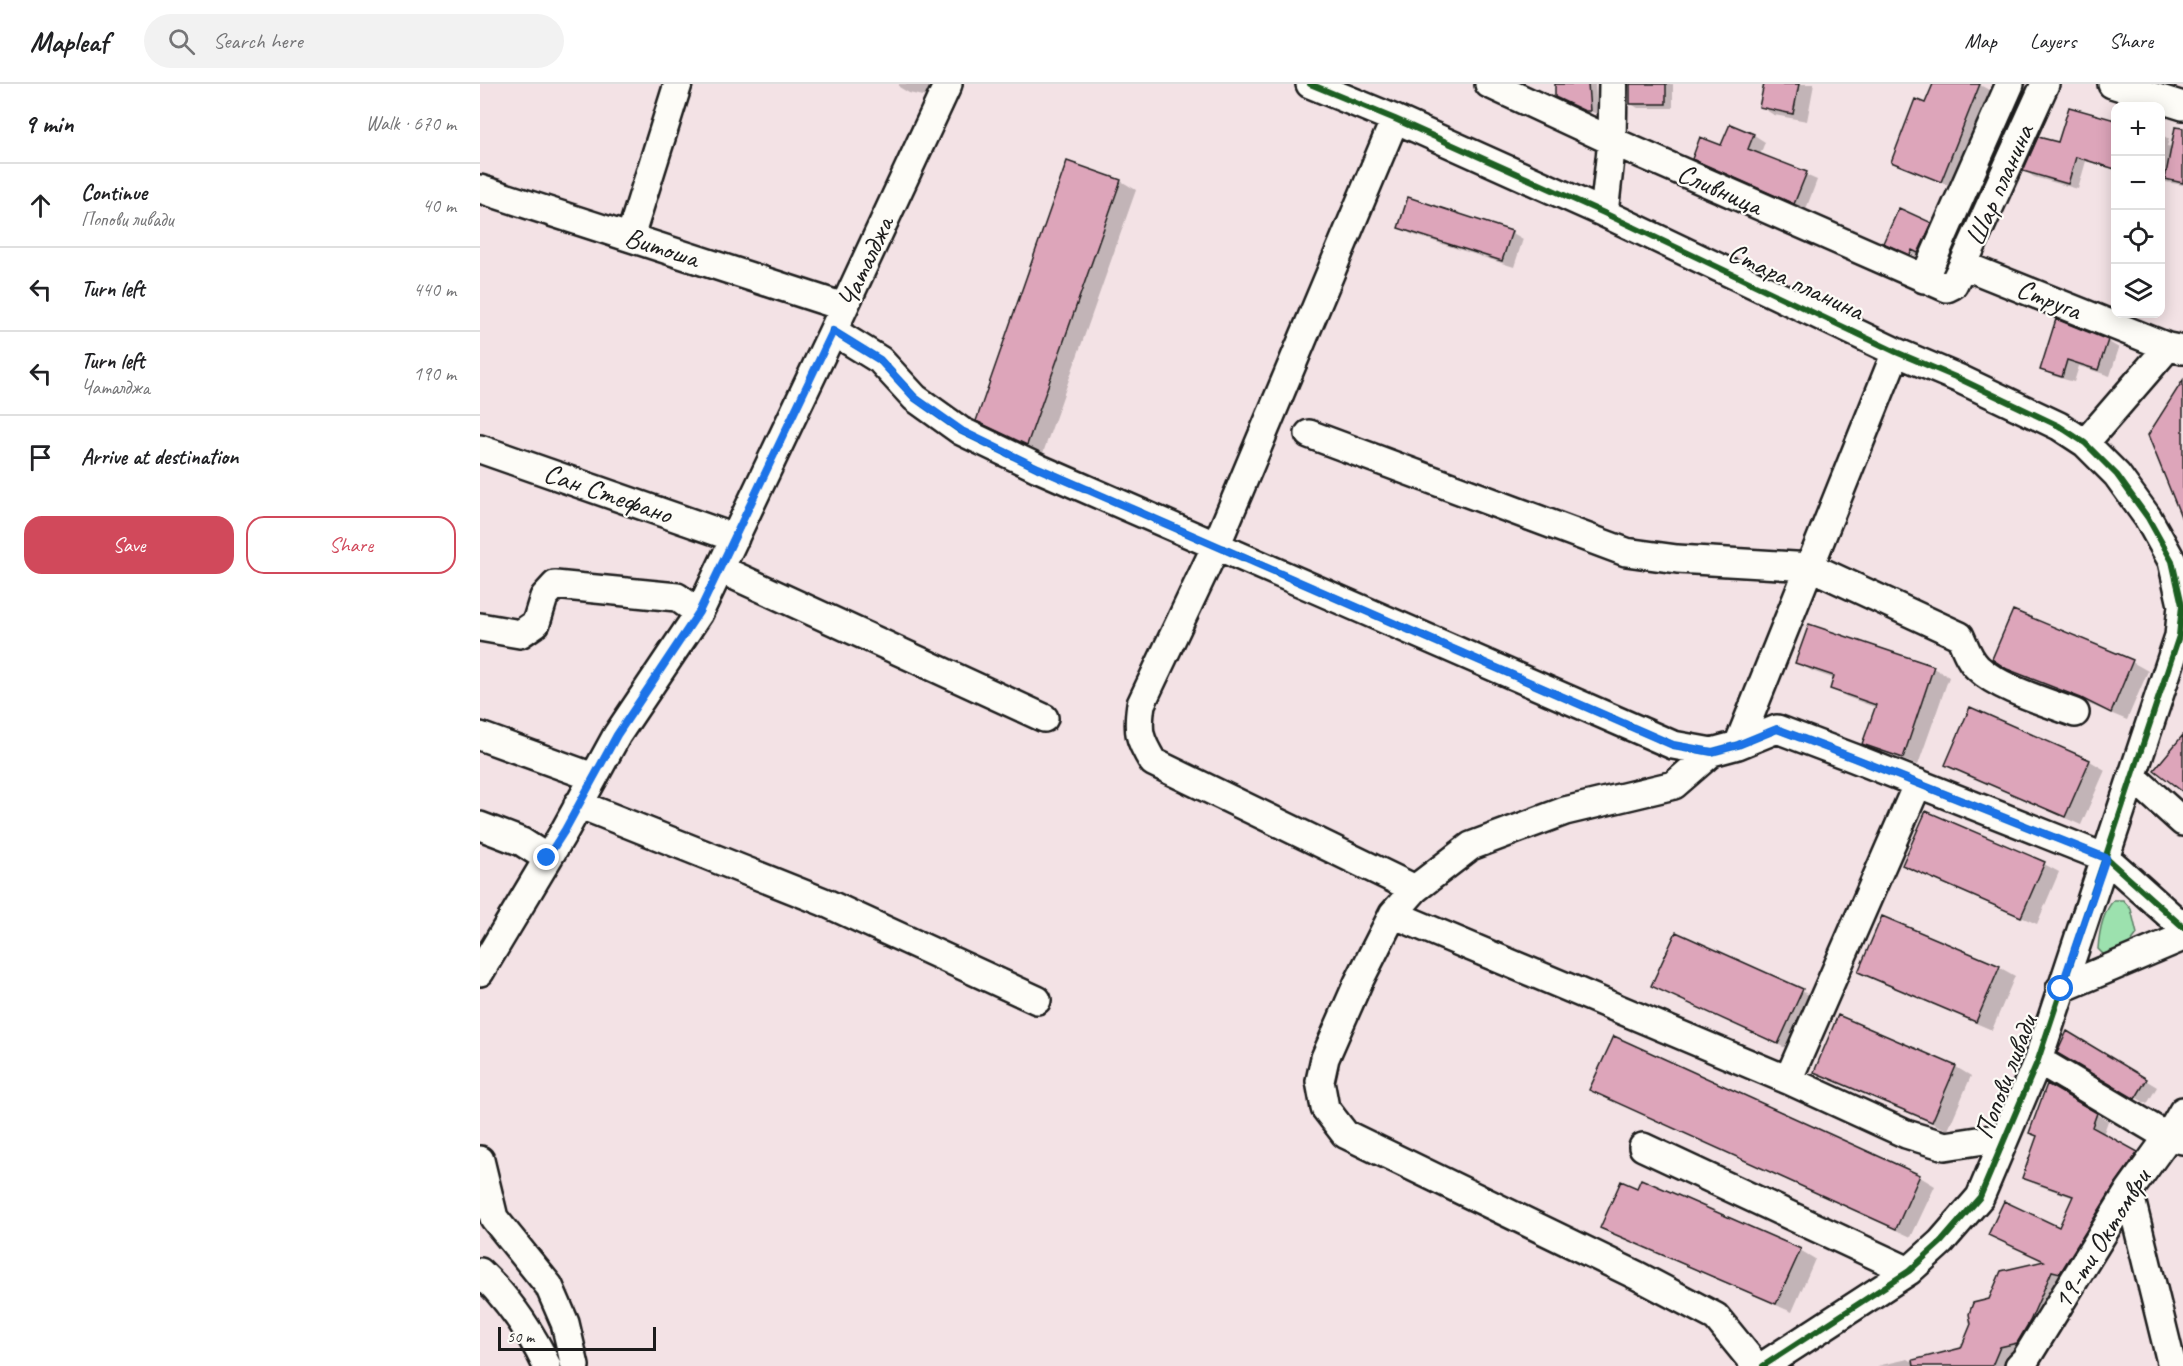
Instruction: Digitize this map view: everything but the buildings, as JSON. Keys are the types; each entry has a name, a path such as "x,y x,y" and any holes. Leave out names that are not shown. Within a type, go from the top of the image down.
{"street":[{"path":"630,237 678,84"},
{"name":"Чаталджа","path":"480,972 617,735 699,612 948,84"},
{"name":"Стара планина","path":"1310,84 1395,119 1604,213 1896,352 1960,379 2059,426 2085,443 2117,475 2148,518 2172,561 2182,605"},
{"name":"Сливница","path":"1489,84 1924,279 1947,288 1958,275"},
{"path":"1604,213 1612,141 1613,84"},
{"name":"Шар планина","path":"1924,279 2010,84"},
{"name":"Шар планина","path":"1958,275 2045,84"},
{"path":"2112,84 2183,106"},
{"path":"1395,119 1216,546 1141,704 1138,726 1143,745 1154,762 1415,889"},
{"name":"Витоша","path":"480,189 630,237 839,319 915,398 962,431 1038,468 1673,745 1712,752"},
{"name":"Струга","path":"1958,275 2176,349 2085,443"},
{"path":"1738,745 1896,352"},
{"path":"1309,434 1626,552 1677,559 1811,567 1959,636 1968,655 1978,668 1997,682 2075,713"},
{"name":"Сан Стефано","path":"480,449 735,538"},
{"path":"720,569 1044,718"},
{"path":"480,627 520,634 536,623 544,597 555,585 677,597 699,612"},
{"name":"Попови ливади","path":"1763,1366 1910,1271 1941,1242 1980,1197 2038,1060 2181,636 2182,605"},
{"path":"1756,1366 1716,1317 1638,1276 1346,1134 1325,1108 1320,1081 1325,1058 1358,983 1393,914 1415,889 1471,846 1565,811 1674,785 1712,752 1738,745 1777,729 2106,858 2183,927"},
{"path":"480,736 593,777"},
{"path":"2133,777 2183,822"},
{"path":"1788,1080 1918,783"},
{"path":"578,804 824,902 1037,1000"},
{"path":"480,826 522,842 547,858"},
{"path":"1393,914 1788,1080 1906,1134 1945,1146 2004,1137"},
{"path":"2061,989 2183,937"},
{"path":"2038,1060 2176,1138"},
{"name":"19-ти Октомври","path":"2019,1366 2025,1360 2129,1191 2176,1138 2183,1111"},
{"path":"1642,1147 1910,1271"},
{"path":"480,1160 494,1218 549,1286 565,1323 575,1366"},
{"path":"2129,1191 2173,1328 2172,1366"},
{"path":"480,1272 497,1289 547,1366"}],"green space":[{"path":"2114,900 2123,900 2131,909 2137,934 2124,951 2113,957 2104,955 2098,949 2102,923"}],"cycle path":[{"path":"1310,84 1395,119 1604,213 1896,352 1960,379 2059,426 2085,443 2117,475 2148,518 2172,561 2182,605 2179,636 2038,1060 1980,1197 1941,1242 1909,1271 1763,1366"},
{"path":"833,331 880,360 915,398 961,431 1038,468 1673,745 1712,752 1738,745 1777,729 2106,858 2183,927"}],"route":[{"path":"547,858 617,735 699,612 833,331 880,360 915,398 962,431 1038,468 1673,745 1712,752 1738,745 1777,729 2106,858 2061,989"}]}
